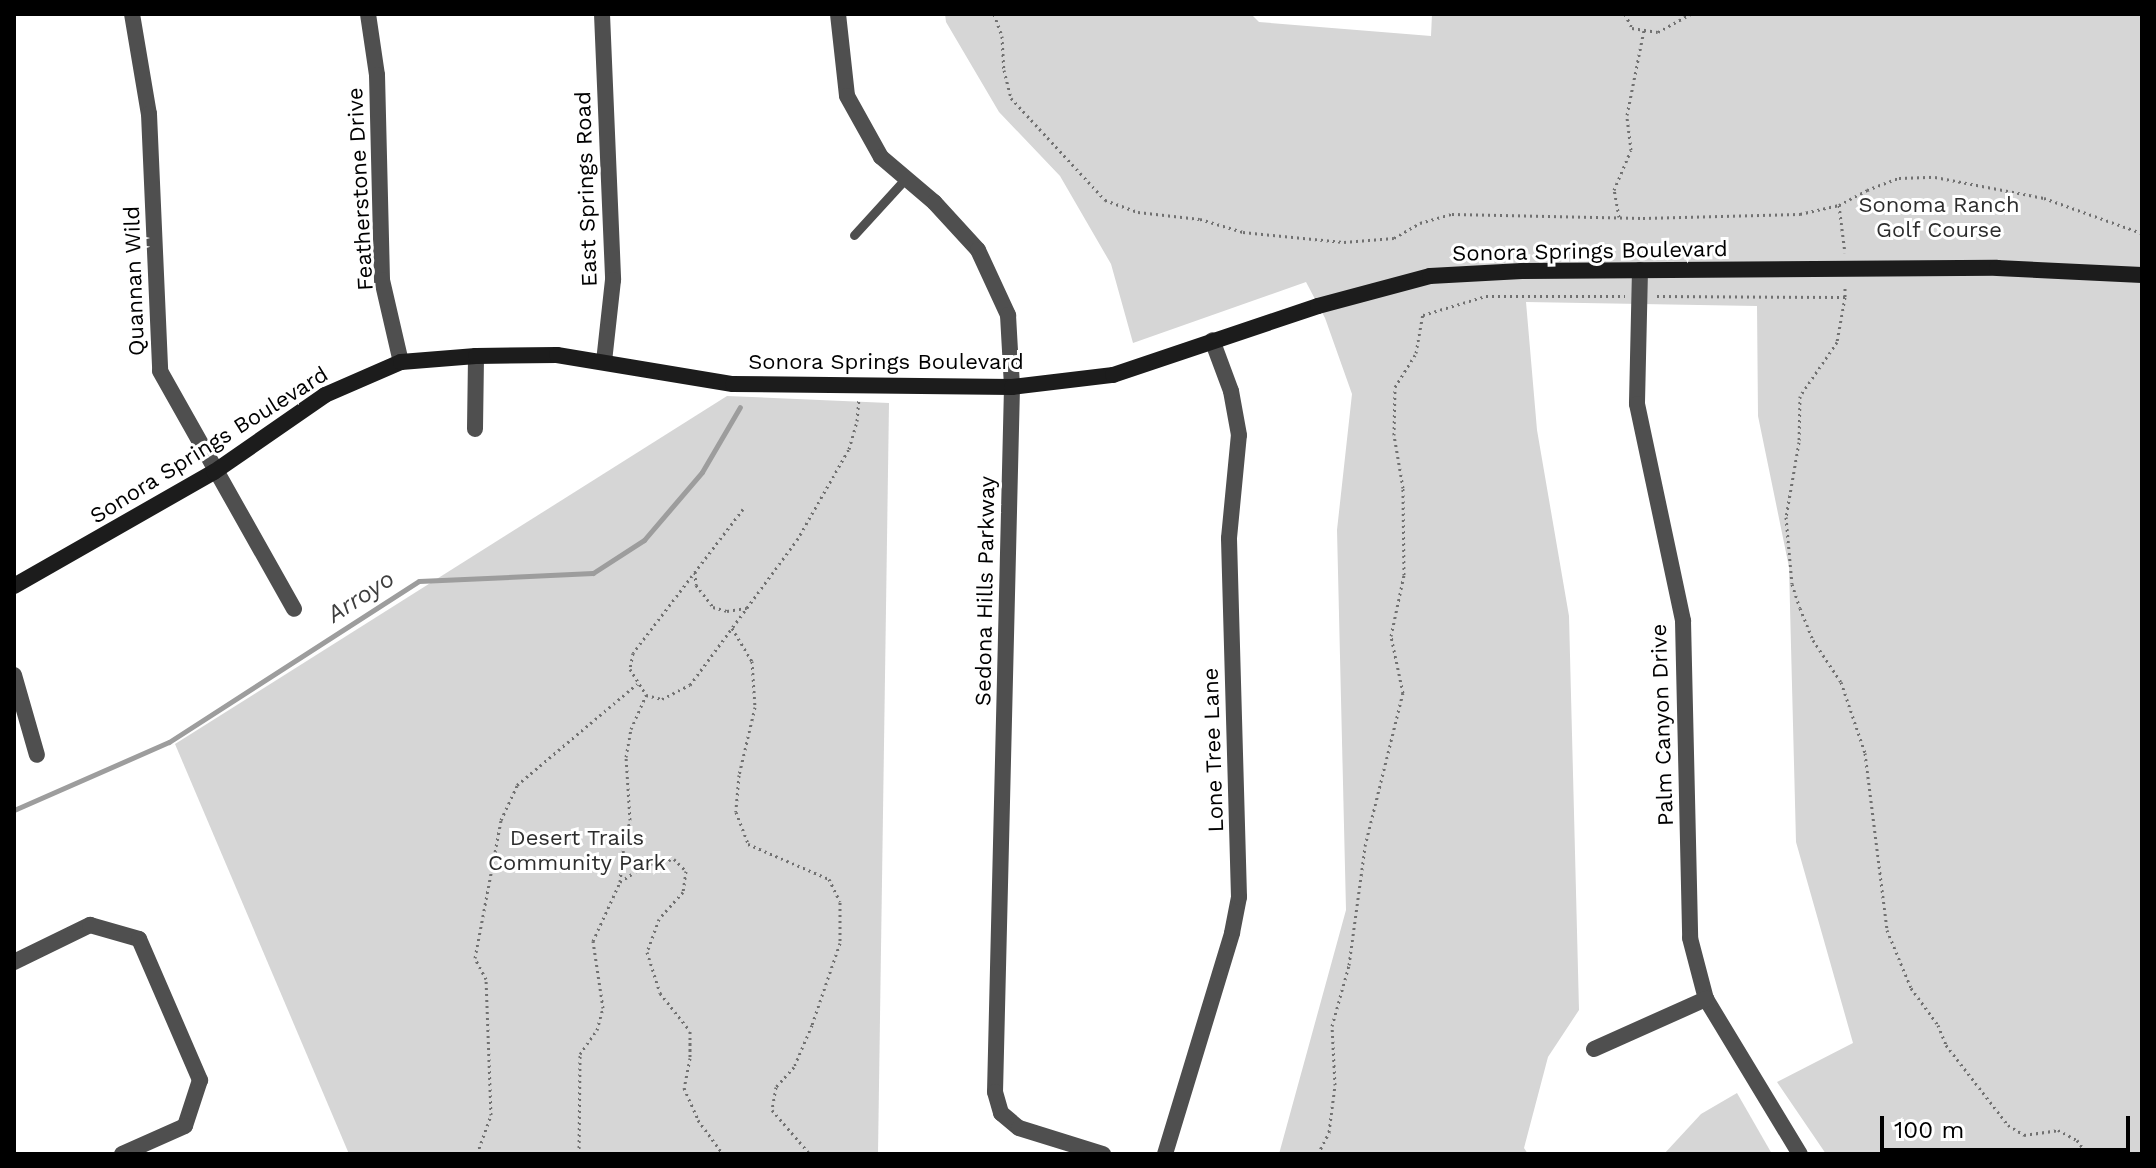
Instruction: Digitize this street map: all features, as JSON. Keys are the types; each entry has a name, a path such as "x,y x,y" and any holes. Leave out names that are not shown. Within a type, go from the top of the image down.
{"street":[{"name":"Quannan Wild","path":"132,14 149,114 160,371 214,472 294,609"},
{"name":"Featherstone Drive","path":"368,14 377,75 382,280 401,362"},
{"name":"East Springs Road","path":"602,14 613,280 604,362"},
{"name":"Sedona Hills Parkway","path":"838,14 847,96 881,157 934,202 978,250 1008,315 1012,387 995,1092 1001,1113 1019,1128 1103,1154"},
{"name":"Sonora Springs Boulevard","path":"14,586 214,472 325,395 401,362 476,356 557,355 733,384 1012,387 1113,375 1212,340 1430,276 1640,270 1997,268 2142,275"},
{"name":"Palm Canyon Drive","path":"1640,270 1637,404 1683,621 1690,938 1706,999 1800,1154"},
{"name":"Lone Tree Lane","path":"1165,1154 1232,933 1239,897 1229,538 1239,435 1231,391 1212,340"},
{"path":"475,429 476,356"},
{"path":"14,675 37,755"},
{"path":"14,962 90,925 139,939 200,1080 185,1126 122,1154"},
{"path":"1594,1049 1706,999"}],"lane":[{"path":"854,235 906,178"}],"path":[{"path":"994,14 1002,36 1004,70 1011,98 1105,200 1138,212 1200,219 1243,232 1344,242 1394,238 1420,223 1452,214 1619,217 1800,214 1839,205 1899,178 1935,177 2044,198 2142,233"},
{"path":"1625,14 1632,28 1658,32 1691,14"},
{"path":"1619,217 1614,190 1631,150 1627,115 1644,30"},
{"path":"1839,205 1846,270 1845,297 1837,342 1800,396 1799,442 1786,517 1792,584 1813,640 1841,682 1865,753 1887,930 1911,988 1938,1025 1946,1045 2008,1125 2024,1135 2058,1130 2077,1140 2087,1154"},
{"path":"1318,1154 1329,1132 1335,1085 1332,1026 1349,965 1365,846 1403,693 1391,636 1404,575 1403,488 1394,435 1395,387 1416,353 1423,315 1486,296 1845,297"},
{"path":"743,509 633,653 630,669 646,695 662,699 690,685 797,540 849,449 857,421 860,385"},
{"path":"695,572 696,585 713,607 727,611 747,608"},
{"path":"732,628 752,661 755,707 739,775 736,812 748,844 829,879 840,902 840,943 812,1025 794,1067 776,1087 772,1110 810,1154"},
{"path":"477,1154 491,1115 486,979 475,958 501,820 517,785 637,684"},
{"path":"579,1154 580,1054 597,1030 603,1008 593,941 620,882 630,820 626,757 631,729 646,695"},
{"path":"620,882 645,865 674,859 686,871 683,892 659,919 647,952 660,993 690,1031 690,1058 684,1088 698,1120 723,1154"}],"green space":[{"name":"Sonoma Ranch Golf Course","path":"945,14 1251,14 1259,22 1431,36 1432,14 2142,14 2142,1154 1826,1154 1777,1082 1853,1043 1796,842 1789,567 1758,416 1757,306 1526,302 1537,430 1569,616 1579,1010 1548,1057 1524,1148 1528,1154 1279,1154 1346,910 1337,530 1352,394 1325,318 1306,282 1133,343 1111,264 1060,176 999,112 946,22"},
{"name":"Desert Trails Community Park","path":"727,396 889,403 878,1154 349,1154 175,744"},
{"path":"1737,1093 1772,1154 1664,1154 1701,1114"}],"waterway":[{"name":"Arroyo","path":"14,810 169,742 419,581 593,573 644,540 702,472 740,407"}]}
